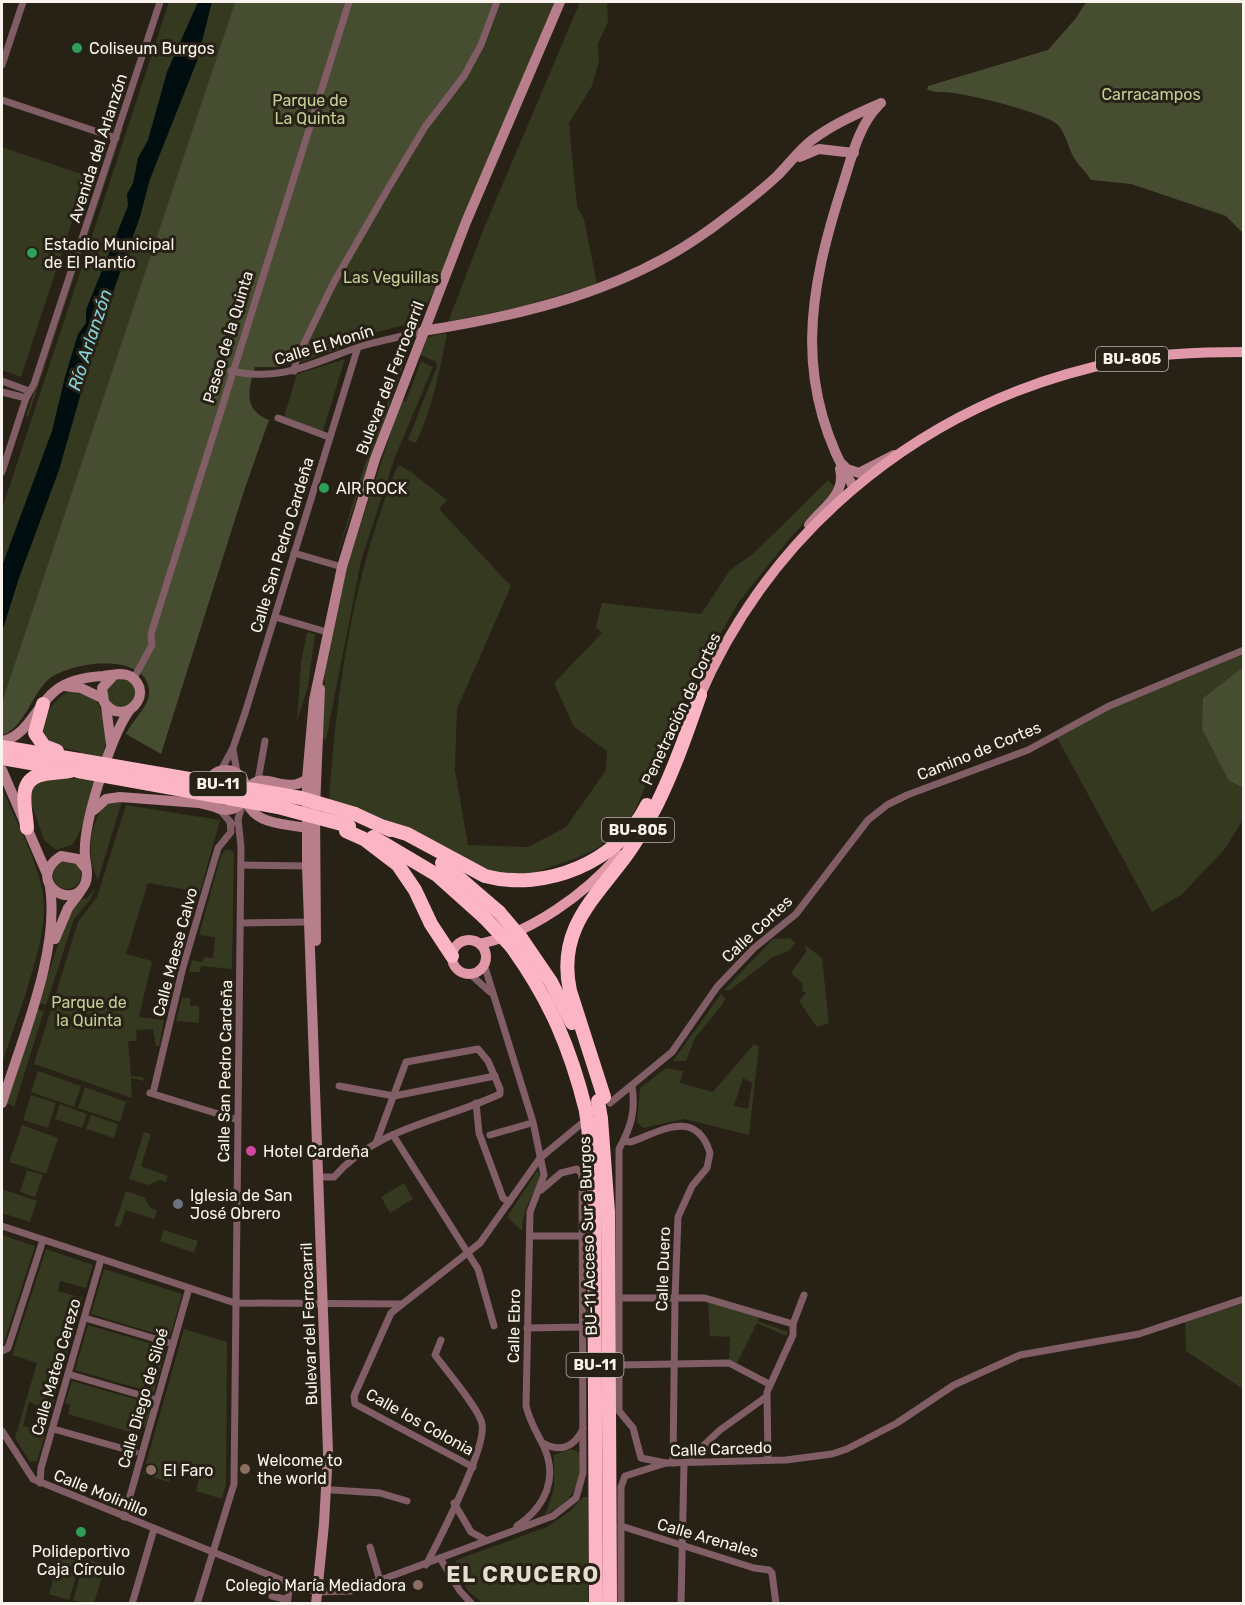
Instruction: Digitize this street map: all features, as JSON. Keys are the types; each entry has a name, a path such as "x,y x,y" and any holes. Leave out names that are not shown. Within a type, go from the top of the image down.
{"highway":[{"path":"384,827 417,839 474,872 496,879 533,880 575,869 609,850 631,829 644,810 700,695"},
{"path":"604,1107 567,978 568,948 580,916 627,855 656,807 677,759 700,695"},
{"path":"43,704 36,725 38,741 76,765"},
{"name":"BU-11","path":"2,747 266,805 279,812 350,824 384,827 459,875 499,912 510,941"},
{"name":"BU-11","path":"2,758 76,765 301,798 392,846 454,889 510,941 562,1002 604,1107"},
{"path":"27,828 23,791 27,782 42,774 76,765"},
{"path":"350,824 364,839 398,865 415,890 431,924 452,956"},
{"name":"BU-11 Acceso Sur a Burgos","path":"510,941 557,1021 573,1062 585,1120 594,1191 596,1604"},
{"name":"BU-11 Acceso Sur a Burgos","path":"604,1107 613,1188 608,1274 610,1604"}],"main road":[{"name":"Bulevar del Ferrocarril","path":"316,1604 321,1596 333,1490 327,1304 309,922 304,866 310,724 342,567 375,459 470,211 560,2"},
{"path":"423,331 547,305 591,291 642,270 708,231 753,197 813,140 846,119 881,103 870,115 847,170 817,277 812,310 816,383 826,428 838,460 854,488"},
{"path":"846,119 856,124 862,133"},
{"path":"788,165 811,151 824,149 838,153 854,153"},
{"path":"838,153 847,170"},
{"name":"Penetración de Cortes","path":"483,954 510,941 566,903 597,879 625,848 650,810 700,695 737,625 758,593 799,542 854,488 908,448 990,400 1052,377 1123,360 1244,352"},
{"path":"838,460 847,469 859,473 908,448"},
{"path":"799,542 812,521 839,492 842,480 838,460"},
{"path":"2,741 15,736 43,704 64,686 79,679 122,674 134,678 140,690 140,698 129,711 111,745 90,818 85,845 86,884 64,916 47,958 2,1103"},
{"name":"Bulevar del Ferrocarril","path":"320,674 320,734 315,808 316,897 330,1177 327,1304 328,1452 321,1596"},
{"path":"111,745 104,702 104,684 114,675"},
{"path":"64,686 81,688 104,702 115,712 129,711"},
{"path":"47,873 54,861 79,842 90,818 106,799 127,797 232,809 245,796 251,784 258,780 296,785 307,779 314,771 320,734"},
{"path":"2,770 47,873 52,926 47,958"},
{"path":"179,802 206,785 212,775 221,770 237,772 244,779 245,796 250,810 260,819 306,828"},
{"path":"104,773 109,788 127,797"},
{"path":"206,785 207,799 217,808"},
{"name":"Bulevar del Ferrocarril","path":"306,828 312,837 313,892 316,897"},
{"path":"34,844 63,856 78,859 86,869"},
{"path":"50,887 63,895 81,890"},
{"path":"470,974 459,971 452,956 456,946 465,941 483,954"},
{"name":"BU-805","path":"470,974 478,971 483,954"}],"street":[{"path":"2,65 23,2"},
{"name":"Avenida del Arlanzón","path":"2,472 27,394 34,384 160,2"},
{"name":"Paseo de la Quinta","path":"134,678 152,645 151,634 231,371 349,2"},
{"path":"294,370 296,360 334,282 425,127 464,76 481,45 497,2"},
{"path":"2,100 116,138"},
{"name":"Calle El Monín","path":"231,371 275,374 357,350 362,346 423,331"},
{"name":"Calle San Pedro Cardeña","path":"221,770 233,748 357,350"},
{"path":"2,381 27,394"},
{"path":"2,392 27,394"},
{"path":"278,418 329,437"},
{"path":"294,553 342,567"},
{"path":"275,617 327,632"},
{"name":"Camino de Cortes","path":"868,820 887,805 907,795 1028,750 1109,706 1244,650"},
{"path":"258,780 265,741"},
{"name":"Calle San Pedro Cardeña","path":"233,748 233,761 237,772"},
{"name":"Calle San Pedro Cardeña","path":"197,1604 234,1484 241,923 241,839 238,819 245,796"},
{"path":"217,808 241,839"},
{"name":"Calle Cortes","path":"604,1107 675,1048 714,990 739,962 796,914 868,820"},
{"name":"Calle Maese Calvo","path":"230,822 231,832 218,848 151,1093 238,1120"},
{"path":"241,865 304,866"},
{"path":"241,923 309,922"},
{"name":"Calle Ebro","path":"483,954 492,994 518,1070 540,1158 544,1175 541,1190"},
{"path":"470,974 492,994"},
{"path":"330,1177 353,1156 376,1143 500,1094 495,1076 478,1049 406,1062 376,1143"},
{"path":"339,1086 394,1096 495,1076"},
{"path":"632,1086 634,1111 619,1149 619,1411 636,1435 640,1457 645,1460 670,1463"},
{"path":"476,1103 479,1133 503,1198 509,1202"},
{"path":"386,1321 402,1304 468,1253 491,1229 540,1158 585,1120"},
{"path":"490,1135 528,1124"},
{"name":"Calle Duero","path":"624,1141 631,1142 681,1124 694,1129 709,1149 707,1168 692,1186 678,1217 670,1463"},
{"path":"393,1135 478,1269 494,1326"},
{"path":"321,1596 351,1591 426,1565 463,1547 553,1516 576,1498 584,1473 582,1174 573,1169 561,1173 550,1170 540,1158"},
{"name":"Calle Ebro","path":"548,1461 542,1443 533,1430 526,1406 530,1212 541,1190 561,1173"},
{"path":"2,1226 235,1303 402,1304"},
{"path":"530,1236 583,1236"},
{"path":"2,1352 8,1348 43,1240"},
{"name":"Calle Mateo Cerezo","path":"40,1483 41,1468 101,1259"},
{"name":"Calle Diego de Siloé","path":"124,1517 189,1288"},
{"path":"768,1460 766,1397 793,1335 793,1324 804,1295"},
{"path":"620,1298 706,1298 793,1324"},
{"name":"Calle Carcedo","path":"621,1526 623,1479 628,1474 670,1463 786,1460 847,1449 897,1423 954,1385 1020,1355 1138,1334 1244,1299"},
{"path":"379,1304 386,1310 386,1321"},
{"path":"85,1318 173,1344"},
{"name":"Calle los Colonia","path":"386,1321 354,1401 360,1407 473,1467"},
{"path":"527,1328 583,1328"},
{"path":"426,1565 473,1467 481,1442 482,1424 435,1355 441,1340"},
{"path":"620,1365 729,1363 770,1384"},
{"path":"68,1374 157,1400"},
{"path":"681,1604 684,1464 720,1430 766,1397"},
{"path":"542,1443 556,1449 573,1444 584,1426"},
{"path":"57,1430 135,1452"},
{"name":"Calle Molinillo","path":"2,1431 29,1476 40,1483 321,1596"},
{"path":"507,1532 527,1519 542,1503 549,1485 548,1461 556,1449"},
{"path":"333,1490 380,1492 407,1501"},
{"path":"454,1503 468,1536 463,1547"},
{"path":"621,1526 621,1604"},
{"name":"Calle Arenales","path":"621,1526 754,1568 766,1568 772,1573 776,1604"},
{"path":"466,1527 473,1535 484,1539"},
{"path":"132,1604 154,1529"},
{"path":"370,1547 380,1581"},
{"path":"440,1558 465,1604"},
{"path":"286,1581 289,1592"},
{"path":"272,1596 285,1601 289,1592 296,1586"},
{"path":"460,1592 472,1604"}],"green space":[{"path":"169,2 235,2 2,702 2,509"},
{"name":"Parque de La Quinta","path":"235,2 494,2 479,44 461,75 423,125 293,360 278,367 255,367 249,391 251,405 261,416 269,420 244,491 161,754 126,734 143,709 149,696 149,689 140,673 129,667 115,664 84,666 57,674 42,686 16,726 2,735 2,702"},
{"name":"Las Veguillas","path":"501,2 554,2 436,287 424,310 404,325 347,340 339,349 298,363 336,283 428,129 467,77 485,46"},
{"path":"580,2 607,2 608,22 598,44 599,61 592,86 569,123 577,207 584,219 597,284 520,307 448,322 484,228"},
{"name":"Carracampos","path":"1086,2 1243,2 1243,233 1226,216 1131,184 1091,180 1074,158 1061,129 1051,120 991,101 927,89 928,86 1048,50 1076,18"},
{"path":"123,129 28,417 26,416"},
{"name":"Estadio Municipal de El Plantío","path":"2,147 87,176 21,377 2,370"},
{"path":"447,334 441,363 431,403 416,443 408,440 437,366 436,362 419,354 425,338"},
{"path":"345,359 323,431 284,417 297,374"},
{"path":"421,361 433,367 395,457 361,561 326,740 323,739 325,665 348,562 402,400 406,401"},
{"path":"401,365 403,366 335,561 364,467"},
{"path":"398,465 411,472 447,500 439,509 511,586 457,709 455,770 468,845 528,847 566,827 606,770 607,751 574,727 554,683 602,633 596,627 602,603 701,614 730,570 753,554 828,480 836,488 790,538 738,603 674,718 634,813 598,848 577,858 530,874 496,872 457,859 329,799 337,714 350,629 370,546"},
{"path":"307,632 315,634 308,686 297,721 301,663"},
{"path":"1243,653 1243,667 1203,698 1229,781 1243,788 1243,820 1224,850 1181,895 1152,912 1054,732 1146,686"},
{"path":"1243,667 1243,788 1229,781 1202,729 1203,698"},
{"path":"121,679 131,683 135,693 131,703 121,707 111,703 107,693 111,683"},
{"path":"70,691 95,698 100,707 106,738 98,777 83,825 72,845 56,850 44,840 29,797 35,782 62,777 76,779 81,752 50,745 41,733 54,703"},
{"name":"Parque de la Quinta","path":"2,788 35,863 40,879 44,909 43,926 34,965 2,1064"},
{"path":"122,801 98,880 92,861 92,832 104,805"},
{"name":"Parque de la Quinta","path":"126,805 220,820 200,892 148,883 126,954 152,961 139,1017 164,1020 159,1046 156,1046 153,1029 136,1030 137,1041 128,1041 131,1076 143,1077 144,1081 131,1078 132,1098 34,1064 78,922 97,897"},
{"path":"226,850 231,850 234,854 232,969 201,966 200,972 189,972 192,960 202,962 205,957 213,958 215,937 199,935 221,855"},
{"path":"67,861 77,865 81,875 77,885 67,889 57,885 53,875 57,865"},
{"path":"95,889 90,900 74,919 46,1005 38,1003 68,916 81,898 86,899"},
{"path":"790,938 795,943 789,951 773,957 729,991 724,990 773,939"},
{"path":"805,945 822,958 829,1023 817,1027 799,1001 806,993 802,991 803,984 791,973 806,952"},
{"path":"721,994 725,998 723,1004 695,1038 686,1061 673,1061"},
{"path":"182,998 190,998 190,1006 199,1006 199,1023 176,1021"},
{"path":"36,1009 44,1011 14,1107 7,1103"},
{"path":"754,1044 759,1047 749,1135 684,1119 643,1128 637,1122 640,1088 666,1068 683,1071 680,1083 713,1092","holes":["743,1078 752,1083 748,1109 734,1106"]},
{"path":"38,1071 81,1086 74,1107 31,1092"},
{"path":"85,1087 126,1102 120,1122 78,1108"},
{"path":"31,1095 56,1103 48,1128 23,1120"},
{"path":"60,1104 87,1114 82,1128 55,1119"},
{"path":"91,1115 118,1124 114,1138 86,1129"},
{"path":"22,1125 58,1138 46,1174 9,1162"},
{"path":"144,1132 151,1134 141,1166 168,1176 166,1182 160,1180 148,1185 129,1179"},
{"path":"27,1170 43,1175 35,1197 20,1192"},
{"path":"537,1171 540,1174 525,1214 522,1231 507,1217"},
{"path":"404,1183 413,1199 390,1213 381,1197"},
{"path":"2,1189 37,1201 30,1222 2,1213"},
{"path":"126,1191 144,1197 151,1208 157,1210 154,1219 126,1210 120,1227 114,1226"},
{"path":"164,1230 198,1241 194,1253 160,1241"},
{"path":"2,1235 35,1246 3,1346 2,1346"},
{"path":"46,1249 93,1265 86,1288 60,1281 58,1291 83,1298 52,1408 49,1410 29,1402 23,1426 46,1432 37,1461 30,1462 15,1438 37,1363 12,1355"},
{"path":"104,1269 182,1294 170,1338 91,1314"},
{"path":"708,1301 760,1316 758,1321 788,1332 786,1336 757,1323 737,1363 729,1360 730,1337 710,1336"},
{"path":"1243,1303 1243,1389 1186,1351 1185,1322"},
{"path":"88,1325 166,1348 154,1393 75,1370"},
{"path":"184,1329 227,1342 226,1484 222,1499 196,1491 200,1475 175,1467 169,1482 143,1474"},
{"path":"72,1381 152,1404 145,1428 139,1426 137,1434 68,1414 70,1405 65,1403"},
{"path":"571,1449 581,1453 577,1483 563,1504 545,1515 554,1489 554,1455"},
{"path":"583,1497 588,1497 588,1603 483,1603 469,1592 454,1568 456,1560 547,1527 569,1512"},
{"path":"61,1552 82,1557 69,1600 49,1594"},
{"path":"85,1559 106,1564 94,1603 73,1601"}],"water":[{"name":"Río Arlanzón","path":"198,2 212,2 197,61 150,179 140,217 97,337 59,470 19,578 2,632 2,566 52,431 78,334 86,323 86,310 128,206 127,194 133,183 138,158 148,140 167,72"}],"place":[{"name":"Coliseum Burgos","path":"77,48"},
{"name":"Estadio Municipal de El Plantío","path":"32,253"},
{"name":"AIR ROCK","path":"324,488"},
{"name":"Hotel Cardeña","path":"251,1151"},
{"name":"Iglesia de San José Obrero","path":"178,1204"},
{"name":"Welcome to the world","path":"245,1469"},
{"name":"El Faro","path":"151,1470"},
{"name":"Polideportivo Caja Círculo","path":"81,1532"},
{"name":"Colegio María Mediadora","path":"418,1585"}],"district":[{"name":"EL CRUCERO","path":"523,1574"}]}
